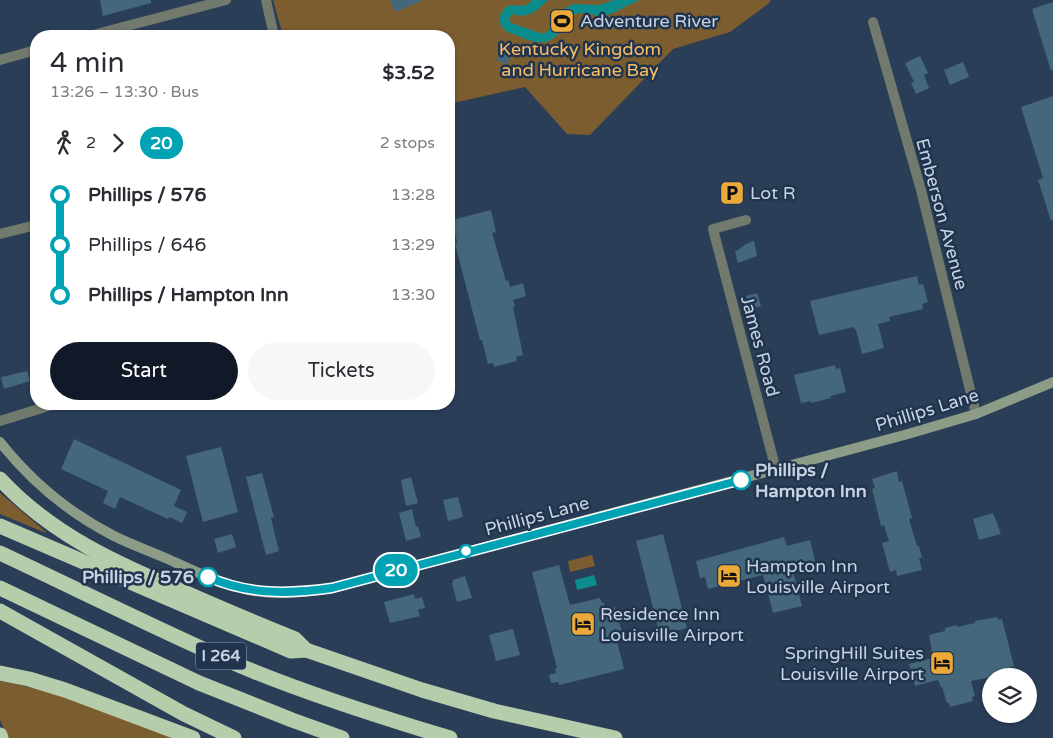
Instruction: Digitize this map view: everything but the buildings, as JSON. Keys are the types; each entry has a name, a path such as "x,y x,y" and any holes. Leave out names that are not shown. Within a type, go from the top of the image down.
{"highway":[{"path":"0,479 47,521 88,549 144,576 294,639 306,650"},
{"path":"0,526 291,651 306,650 412,687 494,711 615,738"},
{"name":"I 264","path":"0,552 244,667 356,709 450,738"},
{"name":"I 264","path":"0,588 198,683 342,738"},
{"path":"0,610 184,714 234,738"},
{"path":"0,673 30,679 65,690 193,738"}],"main road":[{"name":"Phillips Lane","path":"0,442 47,491 90,523 115,537 215,580 249,590 281,593 300,592 332,588 776,470 976,414 1053,382"}],"street":[{"path":"112,30 226,0"},
{"path":"266,0 273,30"},
{"name":"Emberson Avenue","path":"873,22 921,190 976,414"},
{"path":"0,60 30,52"},
{"name":"James Road","path":"746,220 713,229 776,470"},
{"path":"0,234 30,226"},
{"path":"0,421 33,410"}],"green space":[{"name":"Kentucky Kingdom and Hurricane Bay","path":"273,0 771,0 730,32 673,49 590,135 567,134 525,87 455,103 455,30 281,30"},
{"path":"0,493 46,532 46,533 0,514"},
{"path":"592,555 595,566 570,572 568,561"},
{"path":"0,681 22,685 67,698 175,738 8,738 0,720"}],"shaded area":[{"name":"Adventure River","path":"532,0 548,0 540,8 528,15 512,14 509,19 511,23 543,34 548,31 564,9 573,4 599,5 614,0 640,0 606,15 584,13 574,15 556,36 544,42 537,42 508,32 500,23 501,13 507,6 524,5"},
{"path":"594,575 597,585 577,590 575,580"}],"bus line":[{"name":"20","path":"208,577 249,590 262,592 300,592 332,588 451,555 741,480"}],"place":[{"name":"Adventure River","path":"562,21"},
{"name":"Lot R","path":"732,193"},
{"name":"Phillips / Hampton Inn","path":"741,480"},
{"name":"Hampton Inn Louisville Airport","path":"729,576"},
{"name":"Phillips / 576","path":"208,577"},
{"name":"Residence Inn Louisville Airport","path":"583,624"},
{"name":"SpringHill Suites Louisville Airport","path":"942,663"}]}
